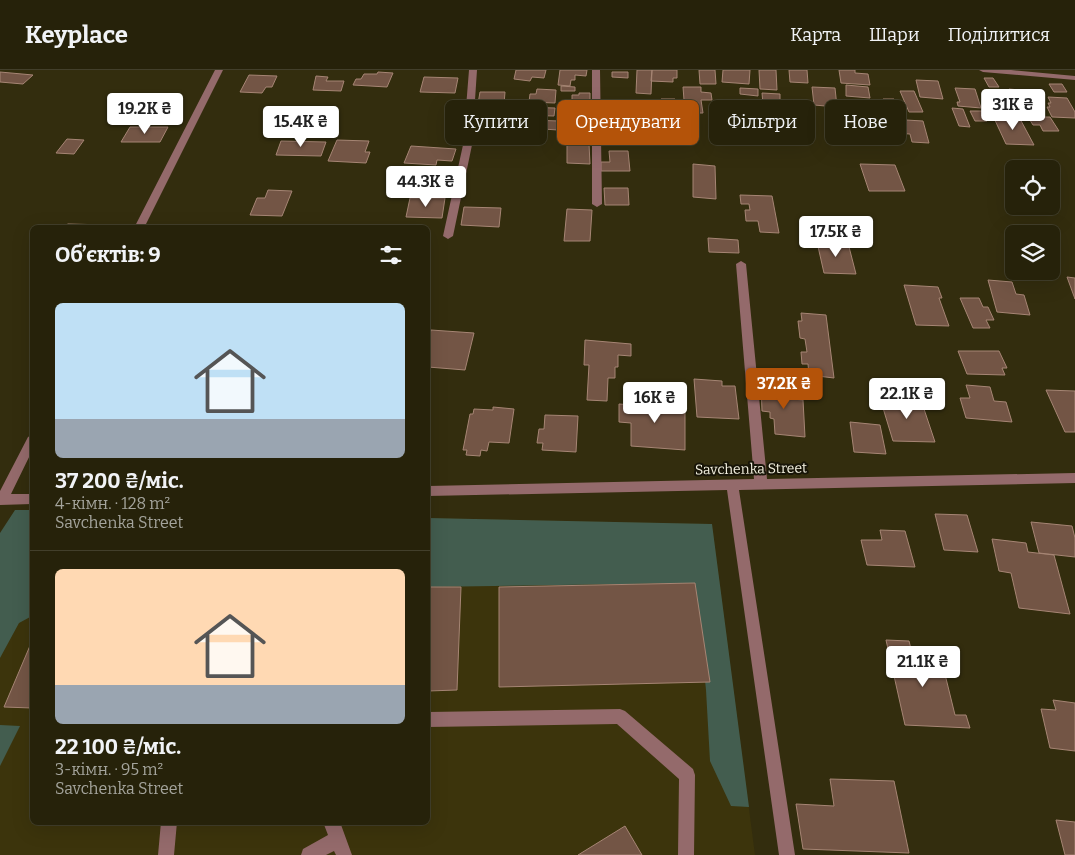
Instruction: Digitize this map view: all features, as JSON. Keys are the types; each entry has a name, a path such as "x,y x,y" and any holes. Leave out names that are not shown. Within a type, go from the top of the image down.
{"street":[{"path":"141,225 219,70"},
{"path":"448,236 463,171 469,131 470,87 473,70"},
{"path":"596,70 597,204"},
{"path":"983,70 1075,78"},
{"path":"741,264 761,484"},
{"path":"1,501 30,444"},
{"name":"Savchenka Street","path":"430,491 1075,478"},
{"path":"732,484 787,855"},
{"path":"1,501 30,499"},
{"path":"430,720 620,716 687,775 686,855"},
{"path":"166,855 169,825"},
{"path":"309,855 341,847 332,825"}],"shaded area":[{"path":"15,510 30,510 30,825 430,825 430,518 712,524 755,855 0,855 0,535"}],"green space":[{"path":"15,510 30,510 30,617 19,623 0,658 0,533"},
{"path":"430,518 712,524 749,807 731,806 710,761 706,690 695,583 430,587"},
{"path":"0,725 20,726 0,766"}],"building":[{"path":"516,70 546,70 544,78 532,77 530,81 514,79"},
{"path":"560,70 587,70 586,76 575,75 575,80 571,80 570,86 558,85"},
{"path":"637,70 652,70 651,94 636,93"},
{"path":"652,70 677,70 677,78 673,78 673,82 651,81"},
{"path":"699,70 715,70 716,84 700,84"},
{"path":"723,70 750,70 749,84 722,82"},
{"path":"759,70 776,70 777,90 760,89"},
{"path":"789,70 807,70 808,83 790,82"},
{"path":"839,70 855,70 855,73 868,74 870,85 841,83"},
{"path":"0,72 33,75 23,84 0,82"},
{"path":"378,72 393,73 387,87 353,85 356,79 361,79 364,74 377,74"},
{"path":"612,72 628,72 628,78 612,77"},
{"path":"249,75 277,76 272,87 266,87 262,93 240,92"},
{"path":"316,76 328,77 326,81 344,81 341,91 313,90"},
{"path":"424,77 458,78 455,93 420,92"},
{"path":"984,78 993,78 999,87 989,87"},
{"path":"916,80 938,81 943,99 920,97"},
{"path":"1049,84 1062,84 1067,92 1054,92"},
{"path":"846,85 868,87 870,98 846,96"},
{"path":"561,86 575,87 575,91 561,91"},
{"path":"683,87 701,87 701,92 711,93 712,100 701,100 703,113 699,113 699,100 684,100"},
{"path":"812,87 835,88 836,100 825,100 825,106 815,105"},
{"path":"740,88 758,89 758,96 740,94"},
{"path":"955,88 975,89 981,108 958,106 957,102 960,102"},
{"path":"537,89 556,90 555,103 547,103 547,100 529,100 530,94 536,94"},
{"path":"1009,89 1031,91 1039,107 1026,106 1030,115 1019,114"},
{"path":"900,91 914,91 923,112 909,112 906,100 904,100"},
{"path":"480,92 505,92 504,100 479,100"},
{"path":"579,93 590,93 590,100 572,100 572,95 579,95"},
{"path":"762,93 780,94 780,100 763,100"},
{"path":"1048,97 1067,98 1075,112 1075,118 1052,117 1047,107 1050,107 1048,103 1051,103"},
{"path":"999,102 1011,103 1016,114 1003,113"},
{"path":"547,108 555,108 554,116 547,116"},
{"path":"952,108 963,109 970,127 959,126"},
{"path":"970,111 982,111 987,121 975,121"},
{"path":"993,116 1019,117 1034,145 1006,144"},
{"path":"1028,117 1050,117 1059,131 1043,131 1040,125 1033,125"},
{"path":"906,120 923,121 929,143 912,142 910,134 906,134"},
{"path":"547,121 557,121 557,130 547,129"},
{"path":"130,127 168,127 160,142 121,142"},
{"path":"67,139 84,140 74,154 56,153"},
{"path":"337,140 369,141 365,152 370,152 366,163 328,161"},
{"path":"281,141 326,142 321,156 276,155"},
{"path":"567,145 589,145 590,164 567,163"},
{"path":"411,146 456,149 452,161 437,160 436,165 404,163"},
{"path":"609,151 628,151 630,171 601,171 601,162 610,162"},
{"path":"693,164 715,166 716,199 693,197"},
{"path":"860,164 895,165 905,191 869,191"},
{"path":"604,188 628,188 629,205 605,205"},
{"path":"268,190 292,191 282,216 250,215 257,198 265,198"},
{"path":"740,195 772,196 779,233 760,232 758,221 746,221 745,210 750,210 749,204 741,204"},
{"path":"410,198 445,198 442,218 406,217"},
{"path":"464,207 501,208 499,227 461,225"},
{"path":"567,209 592,210 590,241 564,241"},
{"path":"68,224 107,225 66,225"},
{"path":"708,238 738,240 739,253 709,252"},
{"path":"817,242 848,243 856,274 824,273"},
{"path":"1067,277 1075,278 1075,299"},
{"path":"988,280 1012,282 1016,294 1024,295 1030,315 997,312"},
{"path":"904,285 938,287 942,298 939,298 949,326 916,325"},
{"path":"960,298 979,298 983,307 988,307 994,320 986,320 990,328 973,328"},
{"path":"801,313 826,315 834,378 809,375 808,364 802,364 801,352 807,352 805,339 800,338 798,321 802,321"},
{"path":"431,330 474,333 465,370 430,367"},
{"path":"585,340 631,344 631,356 618,355 618,367 615,367 615,378 608,378 607,401 587,400 589,365 584,365"},
{"path":"958,351 999,351 1007,368 1002,368 1005,375 967,374"},
{"path":"694,379 722,381 722,386 735,386 739,419 697,417"},
{"path":"761,383 791,386 792,399 803,400 805,437 775,434 774,419 770,418 770,412 762,411"},
{"path":"966,385 990,387 994,401 1006,402 1012,422 966,418 960,398 970,398"},
{"path":"1046,390 1075,391 1075,432 1065,432"},
{"path":"648,396 669,397 669,411 685,413 685,450 631,446 631,423 619,422 619,404 648,406"},
{"path":"880,398 918,399 922,409 924,409 935,442 893,441"},
{"path":"493,407 514,409 509,443 489,442 487,451 481,450 480,456 466,455 467,450 463,450 470,414 473,414 474,409 493,410"},
{"path":"545,415 578,416 576,452 542,450 543,443 537,443 539,429 544,429"},
{"path":"850,422 880,425 886,454 854,452"},
{"path":"935,514 967,515 978,552 944,550"},
{"path":"1031,522 1072,526 1075,538 1075,557 1039,553"},
{"path":"880,530 905,531 915,567 867,565 861,540 882,540"},
{"path":"992,539 1026,543 1028,552 1054,555 1070,614 1019,608 1011,573 999,571"},
{"path":"695,583 710,682 499,687 499,587"},
{"path":"430,587 461,587 457,690 430,691"},
{"path":"886,640 909,641 912,653 940,654 955,715 966,715 970,728 905,725"},
{"path":"30,646 30,708 4,707"},
{"path":"1053,700 1075,703 1075,751 1050,748 1041,709 1056,710"},
{"path":"830,779 894,781 909,853 803,849 796,804 834,806"},
{"path":"1056,820 1075,822 1075,855 1065,855"},
{"path":"625,826 642,855 578,855"}]}
